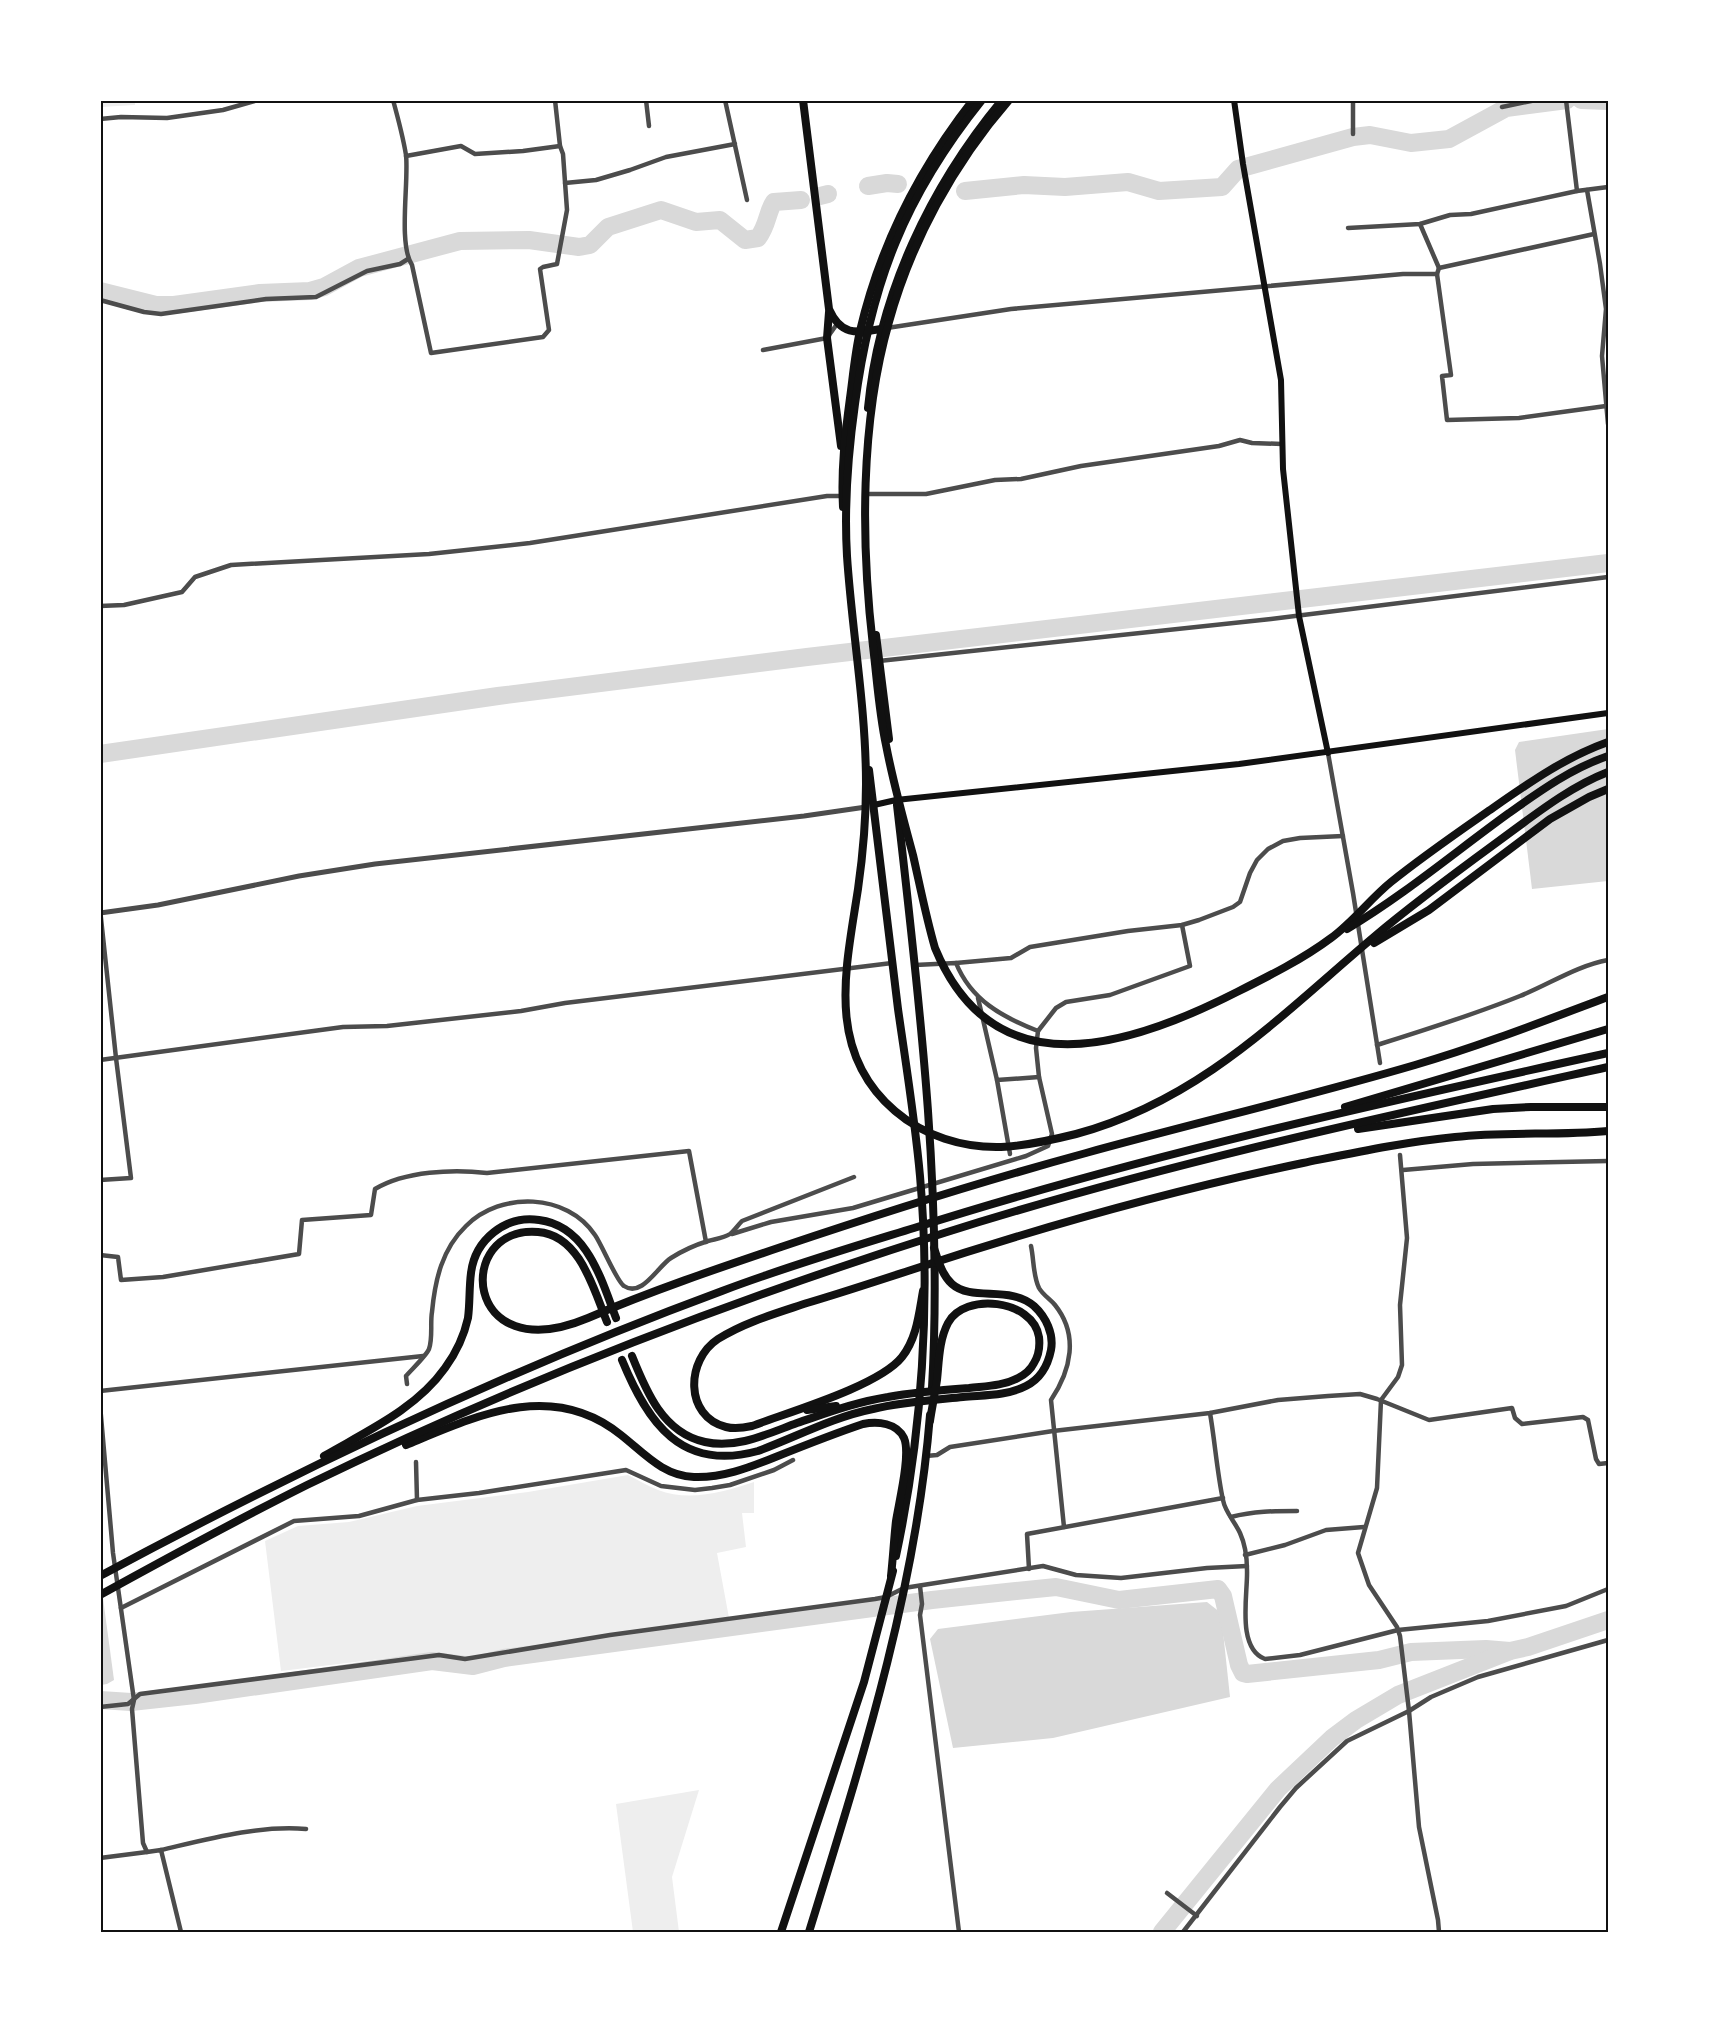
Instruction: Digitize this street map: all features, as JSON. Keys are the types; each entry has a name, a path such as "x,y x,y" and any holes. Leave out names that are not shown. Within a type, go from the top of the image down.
{"highway":[{"path":"781,1932 864,1682 891,1576 907,1496 914,1444 922,1365 923,1291 920,1177 853,638 842,496 842,456 827,338 830,309 803,100"},
{"path":"842,456 859,333 872,285 899,214 956,122 973,100"},
{"path":"982,100 959,129 931,172 893,246 869,320 859,370 848,462 847,554 865,747 866,788 862,849 847,956 845,1003 847,1026 853,1050 873,1090 903,1118 921,1129 958,1143 978,1146 1012,1146 1057,1139 1088,1131 1149,1106 1210,1073 1241,1050 1352,956 1376,939 1429,910 1569,807 1608,789"},
{"path":"930,1421 935,1330 927,1092 915,965 876,634 865,494 865,434 869,393 881,329 904,261 929,209 962,154 1002,100"},
{"path":"1009,100 977,141 950,182 929,220 900,288 888,323 878,372 868,464 865,553 867,597 886,745 928,925 944,969 954,986 968,1002 1002,1028 1021,1037 1050,1044 1081,1045 1138,1034 1172,1022 1286,967 1374,913 1490,827 1565,776 1608,756"},
{"path":"830,309 837,324 848,330 859,333 881,329"},
{"path":"1332,938 1390,883 1434,849 1545,772 1571,757 1608,742"},
{"path":"1376,939 1414,904 1570,790 1608,772"},
{"path":"607,1322 587,1273 571,1249 562,1241 544,1232 521,1232 510,1236 492,1251 486,1261 482,1283 489,1304 504,1321 515,1327 544,1331 571,1325 584,1320 630,1300 947,1191 1416,1065 1608,997"},
{"path":"1284,1126 1608,1029"},
{"path":"100,1576 283,1481 395,1428 595,1341 721,1291 912,1228 1109,1171 1284,1126 1608,1053"},
{"path":"100,1595 306,1486 475,1408 601,1355 751,1299 944,1233 1028,1208 1288,1139 1608,1067"},
{"path":"1196,1163 1361,1128 1451,1114 1531,1107 1608,1107"},
{"path":"923,1291 911,1343 893,1367 881,1374 792,1412 741,1428 729,1428 717,1424 706,1416 699,1406 694,1393 696,1366 703,1353 715,1341 733,1330 792,1308 1073,1219 1260,1172 1348,1154 1456,1136 1608,1131"},
{"path":"283,1481 396,1413 417,1398 438,1378 454,1354 465,1330 474,1260 485,1240 504,1225 521,1220 539,1220 561,1227 572,1234 596,1267 616,1318"},
{"path":"934,1248 942,1271 951,1283 966,1291 1008,1294 1029,1302 1044,1316 1052,1346 1046,1366 1027,1386 1004,1393 948,1394"},
{"path":"792,1412 853,1404 904,1399 948,1394 1007,1382 1026,1373 1033,1366 1039,1350 1038,1332 1029,1318 1015,1308 993,1304 964,1308 951,1317 941,1342 930,1421 926,1456 904,1588 888,1663 854,1788 809,1932"},
{"path":"632,1356 655,1406 672,1425 693,1439 718,1444 742,1442 853,1404"},
{"path":"622,1360 639,1398 653,1420 669,1436 690,1448 712,1455 734,1456 758,1451 845,1417 904,1399"},
{"path":"797,1423 848,1390"},
{"path":"306,1486 468,1419 524,1406 565,1409 585,1414 618,1432 664,1469 693,1477 724,1475 849,1428 872,1422 889,1425 900,1432 905,1442 905,1466 896,1522 891,1576"},
{"path":"808,1444 845,1417"},
{"path":"803,1434 849,1428"}],"main road":[{"path":"1234,100 1243,168 1281,380 1283,470 1299,615 1328,753"},
{"path":"874,805 896,800 1328,753 1608,713"}],"street":[{"path":"100,119 166,118 224,110 258,100"},
{"path":"393,100 406,156 405,221 408,259 412,265 431,353 543,337 549,330 540,269 557,264 567,210 563,154 555,100"},
{"path":"646,100 649,126"},
{"path":"725,100 747,200"},
{"path":"1353,100 1353,134"},
{"path":"1502,107 1536,100"},
{"path":"1567,102 1577,191"},
{"path":"565,183 596,180 666,157 735,144"},
{"path":"406,156 461,146 475,154 560,146"},
{"path":"1348,228 1420,224 1450,215 1471,214 1577,191 1608,187"},
{"path":"1587,190 1606,309 1602,356 1608,424"},
{"path":"1420,224 1438,271 1451,375 1442,376 1447,420 1519,418 1607,407"},
{"path":"881,329 1011,309 1438,271 1594,234"},
{"path":"100,300 144,312 161,314 266,299 316,297 367,271 400,264 408,259"},
{"path":"1600,264 1608,263"},
{"path":"763,350 827,338 837,324"},
{"path":"865,494 926,494 995,480 1021,479 1080,466 1219,446 1240,440 1252,443 1282,444"},
{"path":"100,606 124,605 182,592 195,577 231,565 429,554 530,543 827,496 842,496"},
{"path":"879,659 1299,615 1608,577"},
{"path":"1328,753 1380,1064"},
{"path":"100,1180 131,1178 101,912 158,905 298,876 375,864 804,816 874,805"},
{"path":"915,965 1011,958 1030,947 1182,925 1233,907 1240,902 1250,873 1257,860 1268,849 1292,839 1343,836"},
{"path":"407,1384 406,1376 429,1350 432,1312 443,1257 454,1238 468,1223 501,1205 522,1201 544,1202 563,1208 579,1218 593,1232 623,1286 631,1288 640,1287 668,1260 729,1234 771,1222 853,1208 1033,1153 1048,1146 1052,1134 1039,1077 1036,1048 1038,1031 1056,1008 1066,1002 1110,995 1190,966 1182,925"},
{"path":"1377,1045 1471,1016 1543,987 1577,968 1608,960"},
{"path":"100,1060 343,1027 387,1026 510,1012 565,1003 892,963"},
{"path":"956,963 962,978 978,997 1019,1024 1038,1031"},
{"path":"978,997 997,1080 1010,1154"},
{"path":"997,1080 1039,1077"},
{"path":"100,1255 118,1257 121,1280 163,1277 299,1254 302,1220 371,1215 375,1189 390,1180 447,1172 487,1173 689,1151 706,1242"},
{"path":"1400,1155 1407,1238 1401,1305 1402,1365 1398,1377 1381,1400 1377,1488 1358,1553 1369,1585 1398,1630 1404,1661 1419,1827 1439,1932"},
{"path":"1403,1170 1473,1164 1608,1161"},
{"path":"729,1234 742,1221 854,1177"},
{"path":"1031,1246 1040,1289 1055,1305 1069,1332 1071,1351 1067,1370 1051,1400 1064,1527"},
{"path":"100,1390 423,1356"},
{"path":"926,1456 937,1455 950,1447 1053,1431 1210,1413 1278,1400 1360,1394 1430,1420 1512,1408 1515,1418 1522,1424 1583,1417 1588,1420 1596,1459 1599,1464 1608,1463"},
{"path":"100,1405 113,1553 134,1700 132,1709 143,1843 147,1852"},
{"path":"1210,1413 1223,1498 1241,1535 1247,1566 1245,1619 1251,1649 1260,1657 1265,1659 1300,1655 1398,1630 1488,1621 1566,1606 1608,1589"},
{"path":"121,1608 294,1521 359,1516 417,1500 479,1493 626,1470 661,1486 695,1490 712,1488 730,1485 774,1470 793,1460"},
{"path":"416,1462 417,1500"},
{"path":"1029,1569 1027,1534 1223,1498"},
{"path":"1231,1517 1249,1512 1297,1511"},
{"path":"1245,1555 1285,1545 1326,1530 1364,1527"},
{"path":"100,1707 128,1704 141,1694 440,1655 465,1659 610,1635 886,1597 904,1588 1043,1566 1076,1575 1121,1578 1207,1568 1247,1566"},
{"path":"920,1586 922,1604 920,1615 959,1932"},
{"path":"1184,1932 1296,1788 1347,1741 1478,1677 1608,1641"},
{"path":"100,1858 161,1850 204,1840 283,1827 306,1829"},
{"path":"161,1850 181,1932"},
{"path":"1167,1893 1196,1915"}],"shaded area":[{"path":"101,100 135,101 135,105 101,107"},
{"path":"1608,729 1608,881 1532,889 1515,750 1519,742"},
{"path":"628,1475 658,1490 682,1495 719,1492 754,1482 754,1513 742,1513 746,1547 717,1553 729,1618 527,1646 469,1657 421,1654 281,1671 265,1541 298,1526 349,1522 417,1506 528,1492"},
{"path":"100,1576 114,1680 101,1685"},
{"path":"1207,1602 1221,1613 1230,1697 1053,1738 953,1748 930,1639 938,1629 1071,1612"},
{"path":"699,1790 672,1877 679,1932 633,1932 616,1804"}],"waterway":[{"path":"965,191 1024,185 1065,187 1128,182 1159,191 1222,187 1238,169 1353,137 1370,135 1411,143 1449,139 1506,108 1567,100"},
{"path":"1581,100 1608,101"},
{"path":"868,186 898,184"},
{"path":"820,196 828,194"},
{"path":"100,291 156,305 174,305 260,293 310,291 324,287 359,268 460,241 529,240 579,247 590,245 608,227 661,210 696,222 720,220 745,240 758,238 774,202 801,200"},
{"path":"100,754 498,696 807,657 1608,563"},
{"path":"100,1700 131,1702 195,1695 432,1661 473,1666 504,1658 932,1600 1056,1587 1119,1600 1218,1589 1223,1596 1239,1665 1243,1673 1247,1674 1379,1660 1411,1652 1486,1649 1510,1651"},
{"path":"1162,1932 1278,1789 1332,1738 1356,1720 1398,1695 1510,1651 1608,1620"}]}
